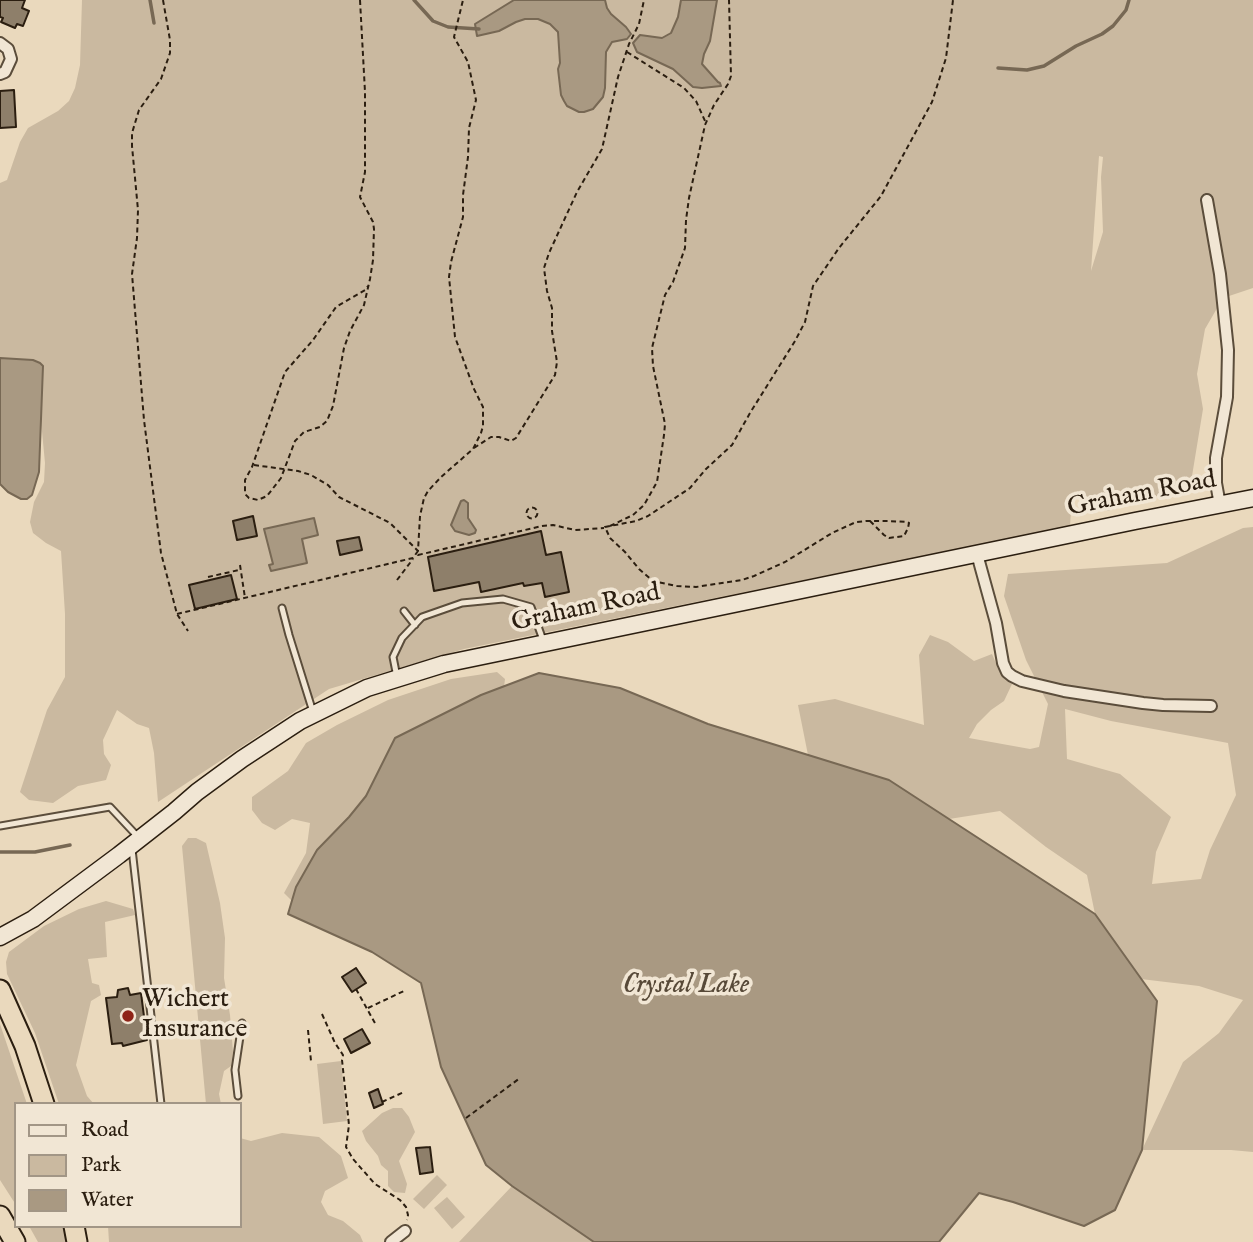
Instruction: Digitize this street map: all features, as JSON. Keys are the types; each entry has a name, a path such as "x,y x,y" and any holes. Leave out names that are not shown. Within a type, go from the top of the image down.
{"highway":[{"path":"0,990 25,1046 43,1102"},
{"path":"0,1216 15,1242"}],"main road":[{"name":"Graham Road","path":"0,937 33,919 136,842 197,792 288,729 367,688 444,664 1253,498"}],"street":[{"path":"0,43 8,49 11,59 5,72 0,74"},
{"path":"1207,200 1220,274 1228,350 1227,397 1216,458 1216,483 1220,505"},
{"path":"977,554 996,623 1003,663 1012,676 1064,691 1143,703 1212,706"},
{"path":"391,1242 405,1231"}],"lane":[{"path":"397,678 393,657 402,638 422,617 461,603 503,599 531,607 544,643"},
{"path":"282,608 314,714"},
{"path":"404,611 415,625"},
{"path":"0,826 110,807 136,842 161,1102"},
{"path":"238,1096 234,1070 242,1023"}],"path":[{"path":"163,0 170,53 161,79 139,110 132,133 138,210 132,275 144,420 161,553 177,614 188,631"},
{"path":"360,0 366,92 365,172 360,197 373,222 372,270 364,305 348,337 342,357 331,415 324,426 304,432 295,441 278,483 267,496 253,500 244,494 245,480 253,465 285,372 313,340 336,307 368,286"},
{"path":"463,0 455,36 468,62 476,100 468,136 463,217 449,270 455,337 483,407 483,426 473,449"},
{"path":"397,580 418,551 421,507 428,491 473,449 491,438 510,441 516,438 555,375 557,362 552,331 553,316 544,268 577,192 602,149 614,93 644,0"},
{"path":"605,527 633,515 644,505 657,482 665,424 653,366 653,348 665,295 673,282 685,248 689,198 705,123 731,76 729,0"},
{"path":"253,465 311,475 328,485 339,497 390,523 418,551 418,555 542,526 590,530 648,516 690,488 705,469 732,445 805,322 813,286 839,248 881,196 932,102 946,58 953,0"},
{"path":"626,51 684,88 696,101 705,123"},
{"path":"605,527 610,538 653,581 696,587 754,576 785,562 856,522 870,521 909,523 904,536 889,538 870,521"},
{"path":"177,614 413,558"},
{"path":"240,565 245,598"},
{"path":"208,577 240,570"},
{"path":"356,989 376,1025"},
{"path":"368,1008 406,990"},
{"path":"322,1014 343,1055 349,1125 346,1147 375,1184 406,1207 408,1214 405,1231"},
{"path":"308,1030 311,1061"},
{"path":"466,1118 520,1078"},
{"path":"382,1102 404,1092"}],"green space":[{"path":"82,0 1253,0 1253,288 1223,298 1205,329 1197,374 1203,409 1192,476 1167,493 1108,511 1072,496 1070,526 464,649 329,689 158,802 149,728 137,724 117,710 103,740 104,754 111,765 106,780 78,786 53,803 29,800 20,792 47,710 65,677 65,614 61,551 33,533 30,522 34,502 44,482 42,379 33,360 0,358 0,183 7,180 20,142 28,128 58,111 69,101 80,65","holes":["1099,156 1103,157 1103,232 1091,271"]},
{"path":"1253,527 1253,1152 1142,1150 1183,1062 1219,1033 1243,1000 1199,986 1141,979 1095,914 1087,875 1000,811 949,819 889,780 808,755 798,705 835,699 924,725 919,655 930,635 948,642 974,661 992,654 998,668 1012,684 1004,701 977,724 969,738 1030,749 1039,747 1048,704 1026,660 1004,596 1008,574 1167,563 1243,528","holes":["1065,709 1111,721 1228,743 1236,795 1210,850 1201,879 1152,884 1156,852 1171,817 1120,774 1067,759"]},
{"path":"497,672 505,679 504,687 481,695 395,738 366,796 317,850 292,901 284,893 306,853 310,823 292,819 275,830 262,823 252,810 252,797 288,771 306,743 337,725 388,700 451,679"},
{"path":"188,838 196,838 206,843 220,903 225,938 224,978 233,1052 231,1066 224,1071 219,1094 221,1102 206,1102 182,846"},
{"path":"106,901 133,909 135,915 105,922 107,957 88,959 92,983 99,985 101,995 91,1001 76,1065 87,1096 92,1102 58,1102 35,1033 7,974 6,962 9,952 44,926 79,909"},
{"path":"0,1024 26,1102 14,1102 14,1202 0,1180"},
{"path":"341,1061 347,1121 323,1124 317,1064"},
{"path":"393,1108 402,1108 415,1132 399,1161 407,1184 405,1193 394,1192 388,1186 388,1171 381,1165 362,1131 382,1113"},
{"path":"282,1133 319,1137 341,1156 348,1178 325,1191 321,1202 328,1215 343,1221 360,1235 363,1242 109,1242 108,1228 242,1228 242,1139 251,1141"},
{"path":"437,1175 447,1185 424,1209 413,1199"},
{"path":"512,1186 594,1242 459,1242"},
{"path":"447,1197 465,1217 452,1229 434,1208"},
{"path":"30,1228 63,1228 68,1242 38,1242"}],"water":[{"path":"514,0 605,0 611,14 626,27 631,34 627,39 612,42 606,52 603,97 593,109 579,112 567,106 564,101 558,69 558,32 550,24 538,19 525,19 499,31 477,36 475,24"},
{"path":"681,0 717,0 710,41 702,64 721,86 693,87 673,69 637,52 633,43 640,35 662,38 671,33"},
{"path":"0,358 33,360 43,366 39,472 32,495 27,499 8,492 0,484"},
{"path":"461,501 468,503 468,518 476,530 469,535 455,531 451,525"},
{"path":"314,518 318,535 302,539 307,563 271,571 269,565 273,564 264,529"},
{"name":"Crystal Lake","path":"539,673 620,688 708,724 889,780 1095,914 1157,1001 1142,1150 1115,1210 1084,1226 979,1193 939,1242 594,1242 486,1165 441,1067 421,983 372,952 288,914 296,887 317,850 366,796 395,738 481,695"}],"building":[{"path":"0,0 25,0 22,8 29,11 23,26 17,24 15,28 1,22 3,18 0,17"},
{"path":"14,90 16,127 0,128 0,91"},
{"path":"253,516 257,536 237,540 233,521"},
{"path":"541,531 546,555 561,552 569,592 545,597 542,583 524,586 523,583 481,592 479,582 434,591 428,557"},
{"path":"359,537 362,550 340,555 337,541"},
{"path":"231,575 237,599 195,609 189,585"},
{"path":"356,968 366,983 352,992 342,977"},
{"path":"128,988 130,995 141,993 147,1040 123,1046 122,1043 112,1044 106,998 117,997 118,990"},
{"path":"362,1029 370,1043 351,1053 344,1039"},
{"path":"378,1089 383,1104 374,1108 369,1093"},
{"path":"430,1147 433,1172 420,1174 416,1148"}],"waterway":[{"path":"150,0 154,23"},
{"path":"414,0 433,21 448,27 479,29"},
{"path":"998,68 1027,70 1044,66 1113,26 1126,10 1129,0"},
{"path":"0,852 35,852 70,845"}],"place":[{"name":"Wichert Insurance","path":"128,1016"}]}
